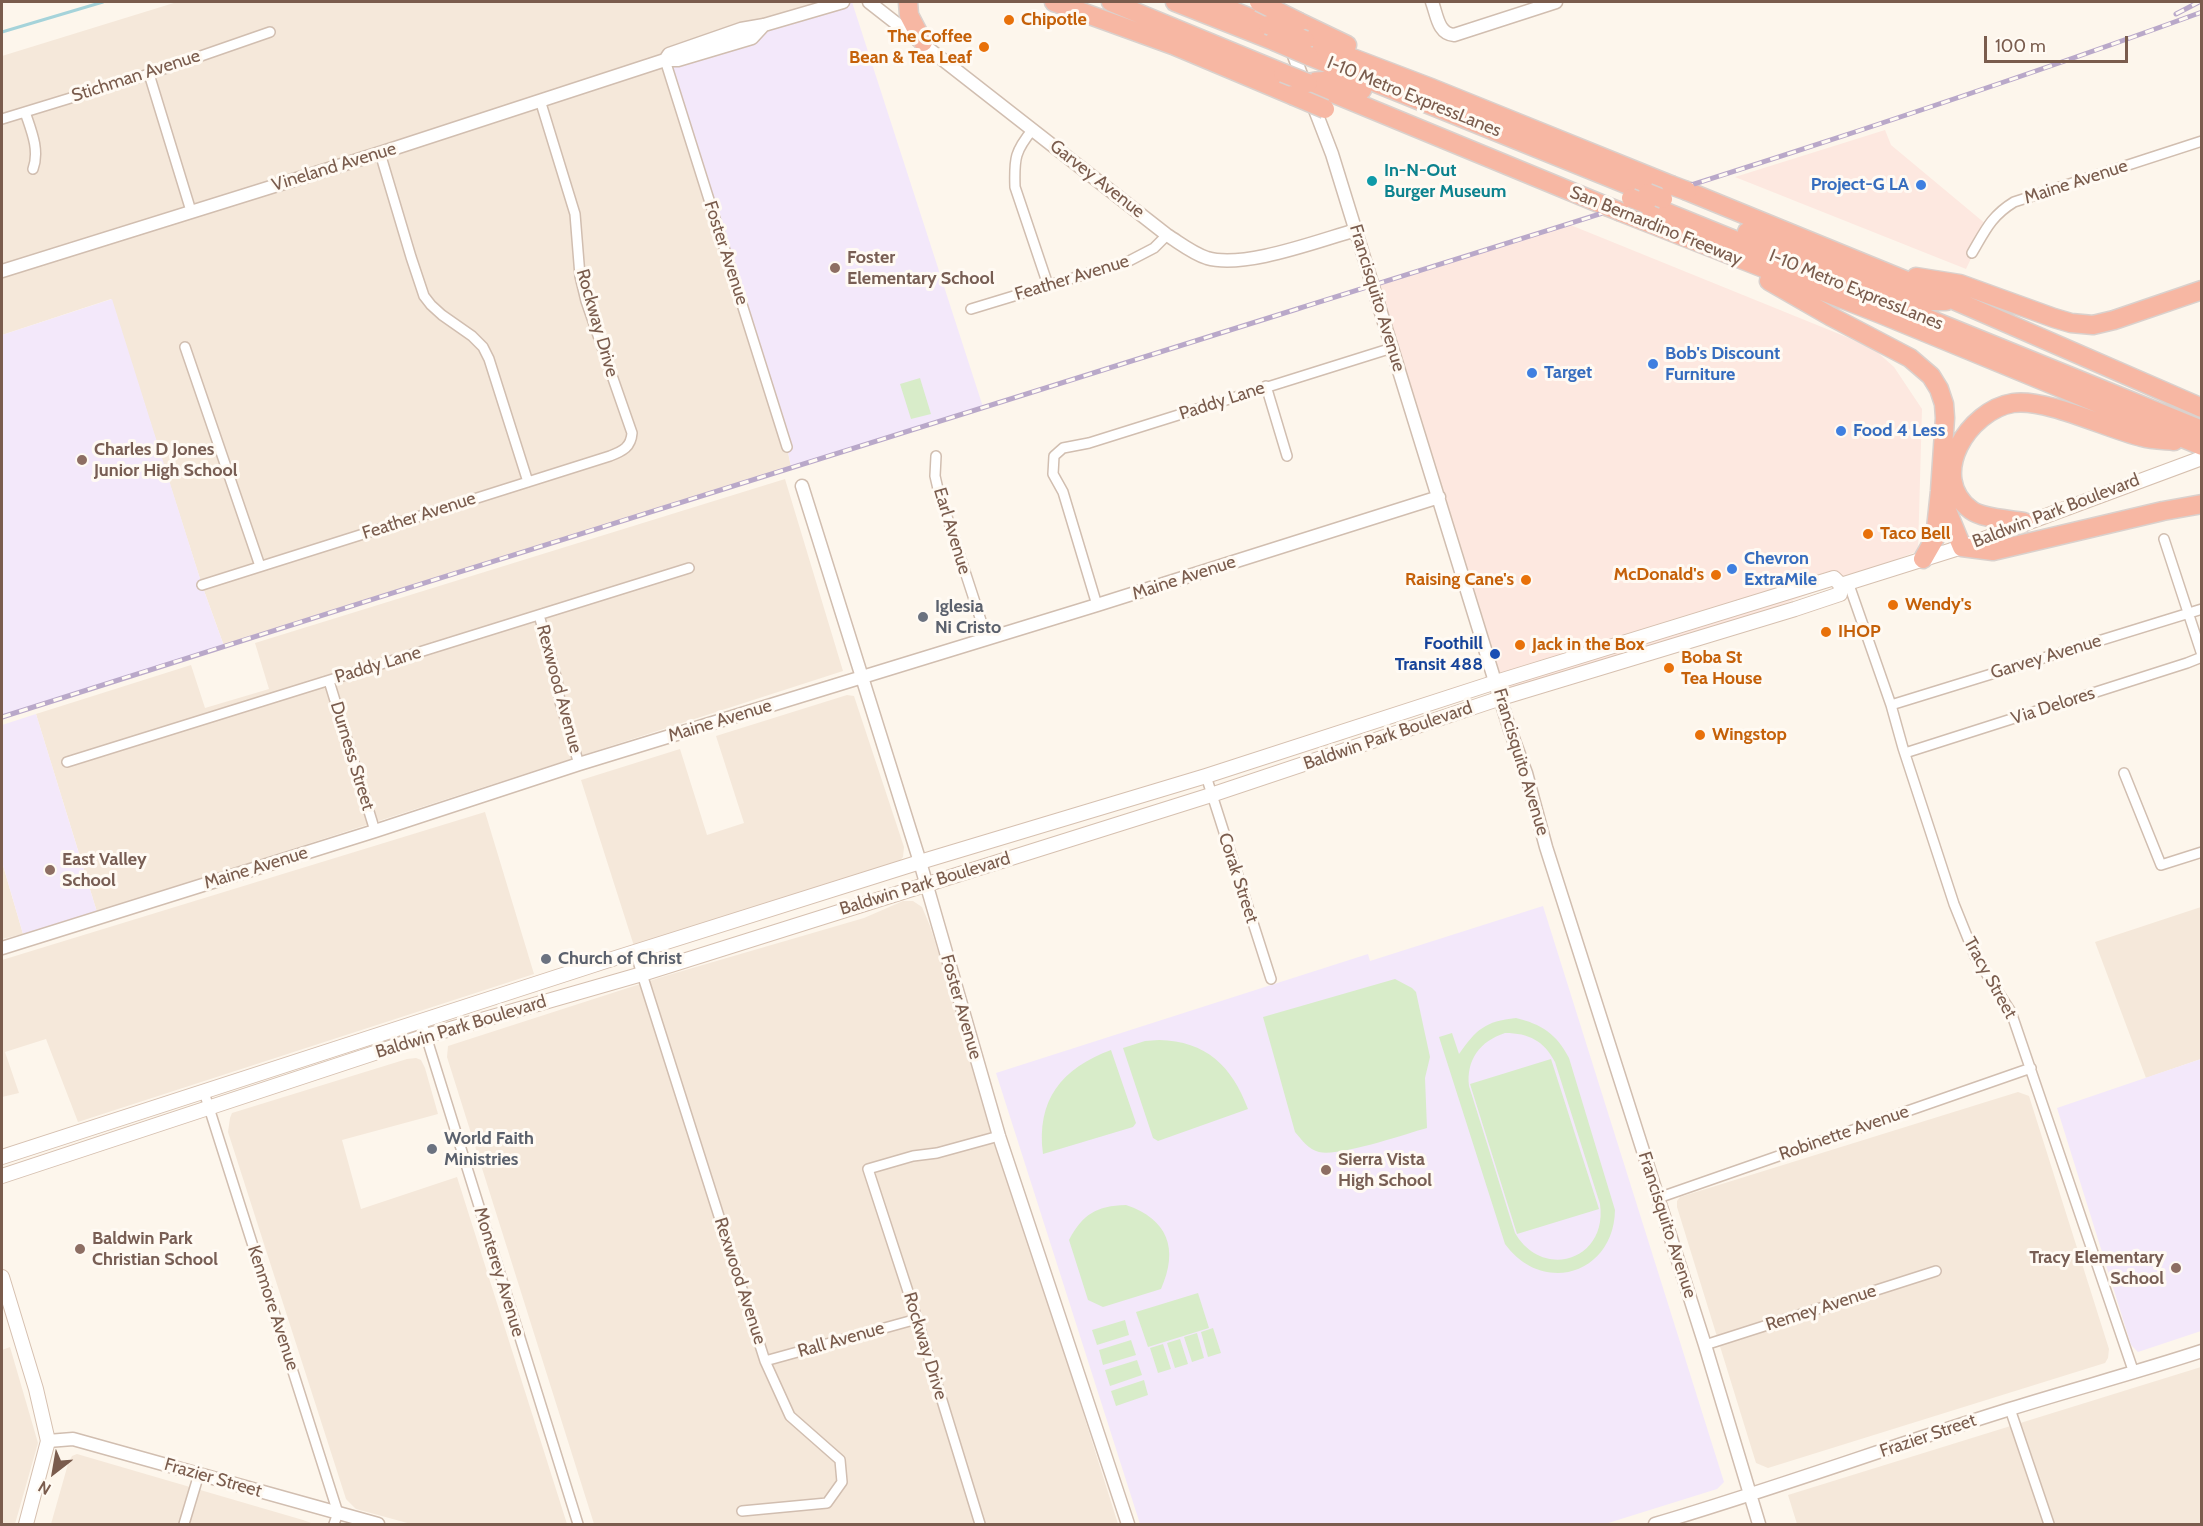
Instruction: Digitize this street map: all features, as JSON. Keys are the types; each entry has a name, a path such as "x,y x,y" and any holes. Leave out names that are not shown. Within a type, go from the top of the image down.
{"highway":[{"path":"908,2 909,15 923,42"},
{"path":"1054,2 1173,45 1325,109 1362,105"},
{"name":"San Bernardino Freeway","path":"1111,2 1362,105 1647,199 1882,272 1956,301 2202,408"},
{"path":"1175,2 1271,33"},
{"name":"San Bernardino Freeway","path":"1211,2 1271,33 1307,48 1431,88 1647,199 1718,251 1881,314 2199,444"},
{"path":"1259,2 1431,88"},
{"name":"I-10 Metro ExpressLanes","path":"1307,48 2199,444"},
{"name":"I-10 Metro ExpressLanes","path":"1315,84 1342,82 1921,301 1956,301"},
{"path":"1718,251 1830,316 1898,351 1921,366 1931,376 1939,389 1944,404 1945,418 1935,538 1923,559"},
{"path":"1882,272 1960,284 2054,318 2071,323 2093,325 2202,290"},
{"path":"2024,522 1986,516 1971,510 1958,494 1953,477 1953,463 1966,433 1975,422 1999,407 2013,403 2027,403 2048,407 2144,438 2199,444"},
{"path":"1940,491 1962,547 1993,552 2163,511 2202,504"}],"main road":[{"name":"Baldwin Park Boulevard","path":"2,1157 421,1020 920,862 1206,776 1496,682 1834,578 1844,584 1962,547 2147,477 2199,444"},
{"name":"Baldwin Park Boulevard","path":"2,1176 426,1036 642,974 1211,795 1501,698 1840,594 1844,584"},
{"path":"1632,658 1639,650 1683,625"},
{"path":"2,1277 36,1389 48,1441 26,1524"}],"street":[{"name":"Vineland Avenue","path":"2,271 380,153 665,60 669,54 741,28 764,26 843,2"},
{"name":"Garvey Avenue","path":"869,2 1167,235 1196,254 1234,262 1356,230"},
{"name":"Francisquito Avenue","path":"1276,2 1293,54 1332,154 1706,1345 1759,1524"},
{"path":"1432,2 1442,31 1447,35 1454,35 1556,2"},
{"name":"Stichman Avenue","path":"2,119 149,74 270,32"},
{"name":"Foster Avenue","path":"665,60 787,447"},
{"path":"149,74 191,212"},
{"name":"Rockway Drive","path":"540,100 575,214 580,276 586,301 632,433 631,440"},
{"path":"25,112 35,144 37,159 33,169"},
{"path":"1033,129 1018,148 1015,187 1048,285"},
{"name":"Maine Avenue","path":"1972,253 1990,221 2014,202 2202,141"},
{"path":"380,153 419,284 431,305 460,326 483,347 489,359 528,482"},
{"name":"Feather Avenue","path":"971,309 1129,261 1154,248 1167,235"},
{"path":"185,347 260,566"},
{"name":"Paddy Lane","path":"1097,605 1063,492 1053,474 1054,456 1063,448 1089,443 1392,348"},
{"path":"1266,386 1287,456"},
{"name":"Feather Avenue","path":"202,585 610,456 627,447 631,440"},
{"name":"Earl Avenue","path":"936,456 935,476 938,489 987,639"},
{"name":"Foster Avenue","path":"802,486 920,862 999,1136 1128,1524"},
{"name":"Maine Avenue","path":"2,948 375,831 579,764 1439,497"},
{"path":"2164,539 2202,656"},
{"name":"Paddy Lane","path":"67,762 689,568"},
{"name":"Tracy Street","path":"1844,584 1891,705 1954,904 1975,956 2011,1012 2134,1373"},
{"name":"Garvey Avenue","path":"1891,705 2202,609"},
{"name":"Rexwood Avenue","path":"540,615 557,680 560,702 579,764"},
{"name":"Via Delores","path":"1905,753 2187,663 2202,656"},
{"name":"Durness Street","path":"329,681 375,831"},
{"path":"2124,773 2161,866 2202,852"},
{"name":"Corak Street","path":"1206,776 1271,979"},
{"name":"Rexwood Avenue","path":"635,952 765,1361 790,1416 840,1460 842,1482 827,1503 742,1511"},
{"name":"Monterey Avenue","path":"421,1020 578,1524"},
{"name":"Robinette Avenue","path":"1658,1198 2031,1068"},
{"name":"Kenmore Avenue","path":"204,1092 336,1519"},
{"name":"Rockway Drive","path":"980,1524 868,1169 913,1156 937,1154 999,1136"},
{"name":"Remey Avenue","path":"1706,1345 1936,1271"},
{"name":"Rall Avenue","path":"765,1361 917,1319"},
{"name":"Frazier Street","path":"1655,1524 1751,1496 2010,1408 2202,1351"},
{"path":"2010,1408 2049,1524"},
{"name":"Frazier Street","path":"48,1441 73,1439 199,1474 336,1519 378,1524"},
{"path":"184,1524 199,1474"}],"shaded area":[{"path":"177,2 843,2 787,447 791,467 224,646 202,585 111,299 2,335 2,56"},
{"name":"Foster Elementary School","path":"843,2 852,2 983,407 791,467 787,447 665,60"},
{"path":"1885,130 1891,145 1987,225 1966,269 1735,177"},
{"path":"1568,224 1849,338 1876,351 1894,367 1922,409 1918,551 1695,639 1501,698 1373,285"},
{"name":"Charles D Jones Junior High School","path":"112,299 202,585 224,646 2,717 2,335"},
{"path":"785,479 843,671 97,912 36,714 191,665 205,708 269,689 255,643"},
{"path":"847,695 854,696 904,847 903,857 898,863 634,946 581,780 680,749 707,835 744,823 716,736"},
{"path":"36,714 97,912 23,934 2,862 2,725"},
{"path":"485,812 534,974 78,1122 46,1039 5,1052 19,1093 2,1097 2,960"},
{"path":"2,862 23,934 2,939"},
{"path":"903,901 913,901 922,907 930,926 1118,1524 594,1524 447,1057 448,1046 665,976 864,918"},
{"name":"Sierra Vista High School","path":"1543,906 1724,1482 1717,1489 1605,1524 1140,1524 996,1073 1368,954 1370,961"},
{"path":"2201,907 2201,1059 2146,1078 2095,942"},
{"path":"416,1058 421,1060 425,1068 438,1114 342,1140 361,1209 457,1177 567,1524 411,1524 356,1509 346,1499 228,1132 230,1118 232,1113"},
{"path":"2201,1059 2201,1331 2138,1352 2131,1345 2057,1108"},
{"path":"2018,1092 2029,1096 2109,1349 2105,1363 1768,1468 1756,1463 1677,1201 1680,1197"},
{"path":"10,1347 38,1443 15,1524 2,1524 2,1350"},
{"path":"2201,1367 2201,1524 1797,1524 1788,1495"},
{"path":"77,1454 314,1524 51,1524 68,1464 72,1456"}],"green space":[{"path":"920,378 931,414 911,419 900,384"},
{"path":"1395,979 1416,992 1430,1057 1425,1078 1427,1128 1356,1148 1328,1153 1315,1151 1295,1132 1263,1017"},
{"path":"1516,1018 1541,1027 1554,1036 1569,1058 1615,1210 1612,1232 1603,1250 1590,1263 1574,1270 1556,1273 1538,1270 1521,1260 1505,1244 1439,1037 1452,1033 1459,1054 1482,1028 1505,1019","holes":["1505,1033 1535,1040 1546,1049 1555,1062 1600,1204 1600,1223 1594,1239 1584,1250 1571,1258 1556,1260 1541,1257 1527,1248 1515,1233 1469,1086 1470,1068 1476,1053 1488,1041"]},
{"path":"1159,1040 1190,1045 1215,1059 1234,1080 1248,1109 1158,1141 1153,1138 1123,1048 1145,1041"},
{"path":"1111,1050 1136,1123 1133,1127 1043,1154 1044,1118 1056,1088 1079,1066"},
{"path":"1551,1059 1599,1209 1517,1234 1470,1084"},
{"path":"1126,1205 1152,1218 1160,1227 1166,1237 1169,1261 1161,1289 1103,1307 1088,1300 1069,1240 1085,1218 1092,1213 1106,1207"},
{"path":"1198,1293 1209,1328 1148,1347 1136,1312"},
{"path":"1125,1320 1129,1335 1097,1345 1092,1330"},
{"path":"1213,1328 1221,1353 1208,1357 1201,1332"},
{"path":"1197,1333 1204,1358 1192,1362 1184,1337"},
{"path":"1180,1339 1188,1364 1175,1368 1167,1343"},
{"path":"1131,1340 1136,1355 1103,1365 1099,1350"},
{"path":"1163,1344 1171,1369 1158,1373 1150,1348"},
{"path":"1137,1360 1142,1375 1110,1386 1105,1370"},
{"path":"1144,1380 1148,1395 1116,1406 1111,1391"}],"waterway":[{"path":"2,32 103,2"}],"railway":[{"path":"2176,14 2199,2"},
{"path":"2,717 1751,166 1977,91 2202,12"}],"place":[{"name":"Chipotle","path":"1009,20"},
{"name":"The Coffee Bean & Tea Leaf","path":"984,47"},
{"name":"In-N-Out Burger Museum","path":"1372,181"},
{"name":"Project-G LA","path":"1921,185"},
{"name":"Foster Elementary School","path":"835,268"},
{"name":"Bob's Discount Furniture","path":"1653,364"},
{"name":"Target","path":"1532,373"},
{"name":"Food 4 Less","path":"1841,431"},
{"name":"Charles D Jones Junior High School","path":"82,460"},
{"name":"Taco Bell","path":"1868,534"},
{"name":"Chevron ExtraMile","path":"1732,569"},
{"name":"McDonald's","path":"1716,575"},
{"name":"Raising Cane's","path":"1526,580"},
{"name":"Wendy's","path":"1893,605"},
{"name":"Iglesia Ni Cristo","path":"923,617"},
{"name":"IHOP","path":"1826,632"},
{"name":"Jack in the Box","path":"1520,645"},
{"name":"Foothill Transit 488","path":"1495,654"},
{"name":"Boba St Tea House","path":"1669,668"},
{"name":"Wingstop","path":"1700,735"},
{"name":"East Valley School","path":"50,870"},
{"name":"Church of Christ","path":"546,959"},
{"name":"World Faith Ministries","path":"432,1149"},
{"name":"Sierra Vista High School","path":"1326,1170"},
{"name":"Baldwin Park Christian School","path":"80,1249"},
{"name":"Tracy Elementary School","path":"2176,1268"}]}
